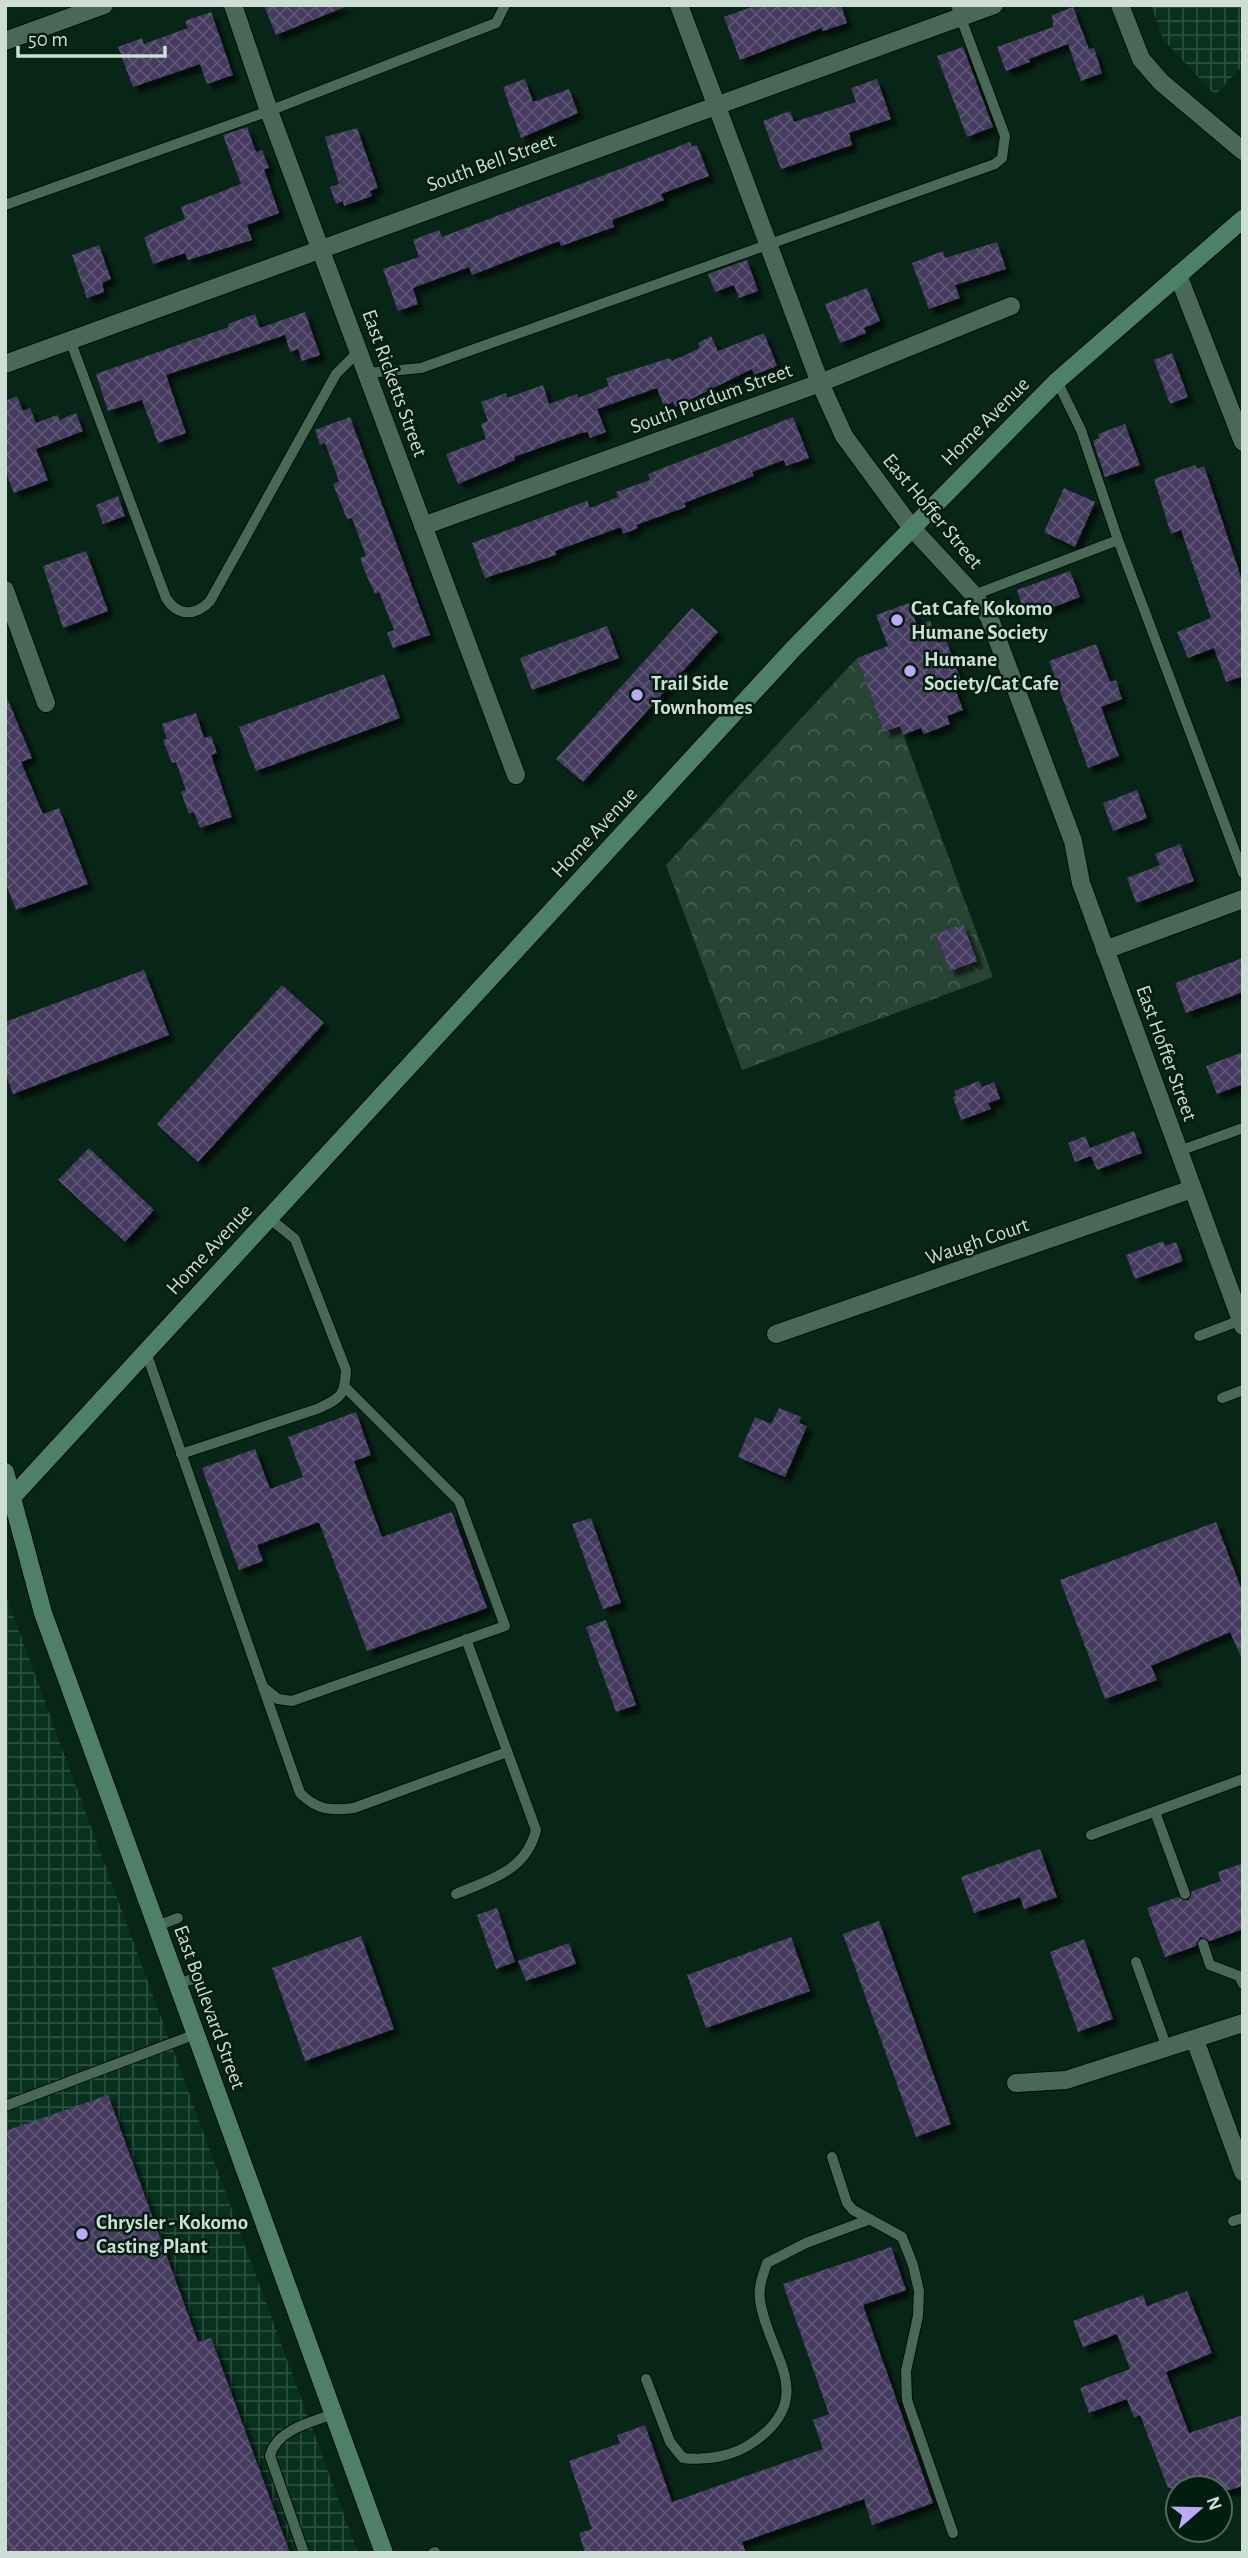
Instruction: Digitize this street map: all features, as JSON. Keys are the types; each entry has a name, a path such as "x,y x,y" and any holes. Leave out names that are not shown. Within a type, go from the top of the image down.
{"main road":[{"name":"Home Avenue","path":"9,1501 793,649 1056,381 1243,219"},
{"name":"East Boulevard Street","path":"5,1472 9,1501 43,1613 384,2553"}],"street":[{"path":"5,41 104,5"},
{"name":"East Ricketts Street","path":"233,5 269,111 516,775"},
{"name":"East Hoffer Street","path":"679,5 820,383 844,436 911,527 974,594 989,617 1073,841 1081,883 1242,1323"},
{"name":"South Bell Street","path":"5,363 716,104 958,12 994,5"},
{"path":"1120,5 1141,59 1161,82 1243,151"},
{"path":"1178,275 1243,442"},
{"name":"South Purdum Street","path":"424,526 820,383 1011,306"},
{"path":"5,590 46,703"},
{"path":"1105,950 1243,899"},
{"name":"Waugh Court","path":"776,1334 1192,1189"},
{"path":"1016,2083 1066,2080 1243,2023"},
{"path":"1195,2040 1243,2172"}],"lane":[{"path":"5,205 269,111 496,23 505,5"},
{"path":"367,373 421,368 995,164 1002,158 1005,136 958,12"},
{"path":"70,340 166,598 175,609 186,613 199,610 210,601 335,374 359,351"},
{"path":"1056,381 1081,430 1118,540 1243,873"},
{"path":"974,594 1118,540"},
{"path":"1179,1151 1243,1128"},
{"path":"181,1454 317,1409 338,1399 346,1388 346,1370 295,1239 269,1218"},
{"path":"1199,1336 1242,1323"},
{"path":"146,1352 300,1793 312,1805 330,1811 354,1808 507,1752"},
{"path":"262,1687 278,1699 292,1701 505,1626 459,1500 346,1388"},
{"path":"1222,1398 1243,1390"},
{"path":"456,1894 500,1876 522,1861 532,1846 536,1830 466,1639"},
{"path":"1091,1835 1243,1779"},
{"path":"1154,1812 1185,1894"},
{"path":"157,1926 178,1918"},
{"path":"1203,1944 1210,1965 1239,1976 1243,1984"},
{"path":"1136,1962 1167,2048"},
{"path":"177,1984 199,1977"},
{"path":"5,2106 196,2034"},
{"path":"832,2157 847,2203 868,2220 885,2225 902,2237 913,2265 918,2303 906,2371 907,2400 953,2533"},
{"path":"646,2379 670,2442 683,2458 701,2460 750,2445 773,2428 787,2392 784,2370 760,2301 760,2283 767,2263 806,2243 868,2220"},
{"path":"304,2553 270,2456 272,2447 294,2429 334,2414"}],"shaded area":[{"path":"1151,5 1243,5 1243,65 1215,95 1163,39"},
{"path":"6,1596 358,2553 5,2553"}],"green space":[{"path":"857,658 884,732 900,726 993,977 742,1070 666,865"}],"building":[{"path":"264,5 347,5 347,6 276,35"},
{"path":"757,5 841,5 847,23 823,31 822,28 740,60 724,17"},
{"path":"1073,7 1089,49 1094,48 1102,73 1081,81 1068,44 1006,71 997,47 1053,27 1052,15"},
{"path":"211,12 233,75 207,84 200,64 133,87 118,47 142,38 144,44 188,28 185,21"},
{"path":"963,47 993,127 967,137 937,56"},
{"path":"525,79 533,102 569,89 578,113 521,138 503,87"},
{"path":"877,79 891,119 849,133 852,145 781,169 763,121 790,111 794,122 856,102 851,88"},
{"path":"247,127 256,152 262,150 269,168 264,169 279,213 247,225 252,240 188,260 185,253 153,264 144,237 185,219 181,207 241,184 223,135"},
{"path":"357,128 378,188 370,191 372,196 344,206 343,201 336,204 330,187 339,184 325,137"},
{"path":"690,142 692,147 697,145 709,176 661,194 664,200 612,220 614,227 561,246 559,241 472,275 469,267 413,288 418,304 398,311 383,269 419,257 413,240 439,230 442,237"},
{"path":"997,242 1006,269 955,285 960,298 929,309 912,263 943,251 945,258"},
{"path":"99,245 111,279 102,283 104,292 87,298 72,255"},
{"path":"747,260 758,291 739,298 734,285 715,292 708,274"},
{"path":"867,288 880,321 864,328 866,333 840,343 825,304"},
{"path":"305,312 320,355 302,361 298,349 290,352 285,335 166,375 186,433 158,443 142,400 108,411 96,374 229,327 228,324 255,314 260,328"},
{"path":"764,333 777,366 754,375 752,369 675,407 673,402 664,406 657,388 597,409 606,432 590,438 588,432 581,433 514,457 515,460 458,484 446,454 486,439 481,424 488,421 481,402 506,393 507,398 543,385 549,404 577,394 578,398 609,386 606,378 670,358 672,361 700,348 698,343 711,336 718,351"},
{"path":"1172,353 1188,397 1170,404 1154,360"},
{"path":"17,396 23,411 30,408 36,423 57,415 60,420 76,413 83,431 36,449 48,480 14,493 5,470 5,401"},
{"path":"350,417 430,635 393,648 387,633 394,630 379,592 375,594 366,574 360,558 366,556 352,518 347,519 333,484 339,481 325,443 320,445 315,430"},
{"path":"793,417 809,458 786,466 784,460 752,472 754,476 684,503 686,507 636,525 638,528 623,534 621,527 555,551 556,555 485,578 472,543 587,501 590,508 618,497 616,492 650,480 648,474"},
{"path":"1125,424 1140,465 1105,477 1093,441 1099,438 1098,434"},
{"path":"1195,465 1197,469 1204,466 1243,583 1243,676 1226,682 1214,648 1188,658 1177,632 1211,618 1181,530 1171,534 1154,479"},
{"path":"1064,488 1095,502 1075,547 1044,532"},
{"path":"118,496 125,516 103,524 96,505"},
{"path":"86,551 108,611 63,628 43,566"},
{"path":"1070,571 1080,597 1038,613 1032,613 1030,606 1023,608 1017,590"},
{"name":"Humane Society/Cat Cafe","path":"909,603 917,625 930,621 938,643 946,640 963,685 955,688 963,710 947,716 950,724 924,734 921,728 903,735 900,726 884,732 857,658 888,646 876,615"},
{"name":"Trail Side Townhomes","path":"692,608 718,632 583,782 556,759"},
{"path":"607,626 619,658 532,690 520,658"},
{"path":"1096,644 1110,682 1116,680 1122,699 1101,707 1119,756 1088,768 1049,661"},
{"path":"384,674 400,718 256,771 239,727"},
{"path":"5,693 32,758 21,762 43,814 59,808 88,884 16,910 5,881"},
{"path":"196,713 204,738 211,736 217,753 211,755 232,817 200,828 194,812 189,814 181,792 186,790 176,762 172,763 163,740 167,739 162,724"},
{"path":"1137,790 1147,818 1113,831 1103,803"},
{"path":"1180,844 1194,881 1136,903 1127,878 1160,865 1155,854"},
{"path":"963,924 977,961 950,971 936,934"},
{"path":"1243,958 1243,992 1186,1013 1175,983"},
{"path":"144,970 169,1035 13,1094 5,1072 5,1022"},
{"path":"282,985 324,1023 198,1162 157,1124"},
{"path":"1243,1052 1243,1084 1217,1094 1206,1066"},
{"path":"979,1081 982,1087 994,1082 1000,1099 988,1103 991,1109 961,1120 953,1097 956,1096 954,1091"},
{"path":"1134,1131 1142,1153 1097,1170 1091,1156 1075,1162 1068,1143 1085,1136 1090,1148"},
{"path":"89,1148 154,1210 125,1242 58,1180"},
{"path":"1163,1241 1165,1246 1176,1242 1183,1261 1135,1279 1126,1255"},
{"path":"779,1408 801,1417 799,1423 807,1426 785,1477 738,1457 755,1417 771,1424"},
{"path":"356,1412 371,1455 354,1461 382,1537 452,1512 487,1608 367,1651 319,1522 257,1545 263,1561 239,1570 202,1468 255,1449 270,1489 303,1477 288,1437"},
{"path":"591,1518 621,1603 603,1609 572,1524"},
{"path":"1216,1522 1243,1593 1243,1661 1230,1632 1151,1666 1157,1680 1105,1699 1060,1580"},
{"path":"606,1620 636,1705 616,1712 586,1627"},
{"path":"1040,1849 1057,1897 1024,1909 1020,1897 974,1913 961,1877"},
{"path":"1243,1863 1243,1929 1210,1941 1200,1937 1196,1946 1165,1957 1147,1908 1178,1897 1188,1901 1192,1891 1221,1881 1218,1872"},
{"path":"497,1908 515,1962 496,1969 477,1915"},
{"path":"879,1921 951,2124 916,2137 843,1934"},
{"path":"361,1936 394,2029 305,2061 272,1968"},
{"path":"791,1937 810,1991 706,2028 687,1975"},
{"path":"1084,1939 1113,2019 1078,2032 1050,1952"},
{"path":"569,1943 576,1964 526,1981 518,1961"},
{"name":"Chrysler - Kokomo Casting Plant","path":"108,2095 198,2342 211,2338 290,2553 5,2553 5,2131"},
{"path":"891,2247 906,2290 863,2305 933,2503 872,2525 864,2499 742,2542 746,2553 585,2553 579,2533 592,2529 569,2461 620,2443 617,2435 645,2425 672,2502 823,2449 813,2420 829,2414 783,2284"},
{"path":"1187,2291 1212,2353 1166,2372 1189,2433 1243,2415 1243,2486 1234,2489 1234,2474 1164,2474 1164,2478 1140,2415 1134,2418 1127,2399 1089,2413 1080,2388 1130,2369 1117,2334 1083,2347 1073,2321 1143,2295 1147,2306"}],"place":[{"name":"Cat Cafe Kokomo Humane Society","path":"897,620"},
{"name":"Humane Society/Cat Cafe","path":"910,671"},
{"name":"Trail Side Townhomes","path":"637,695"},
{"name":"Chrysler - Kokomo Casting Plant","path":"82,2234"}]}
